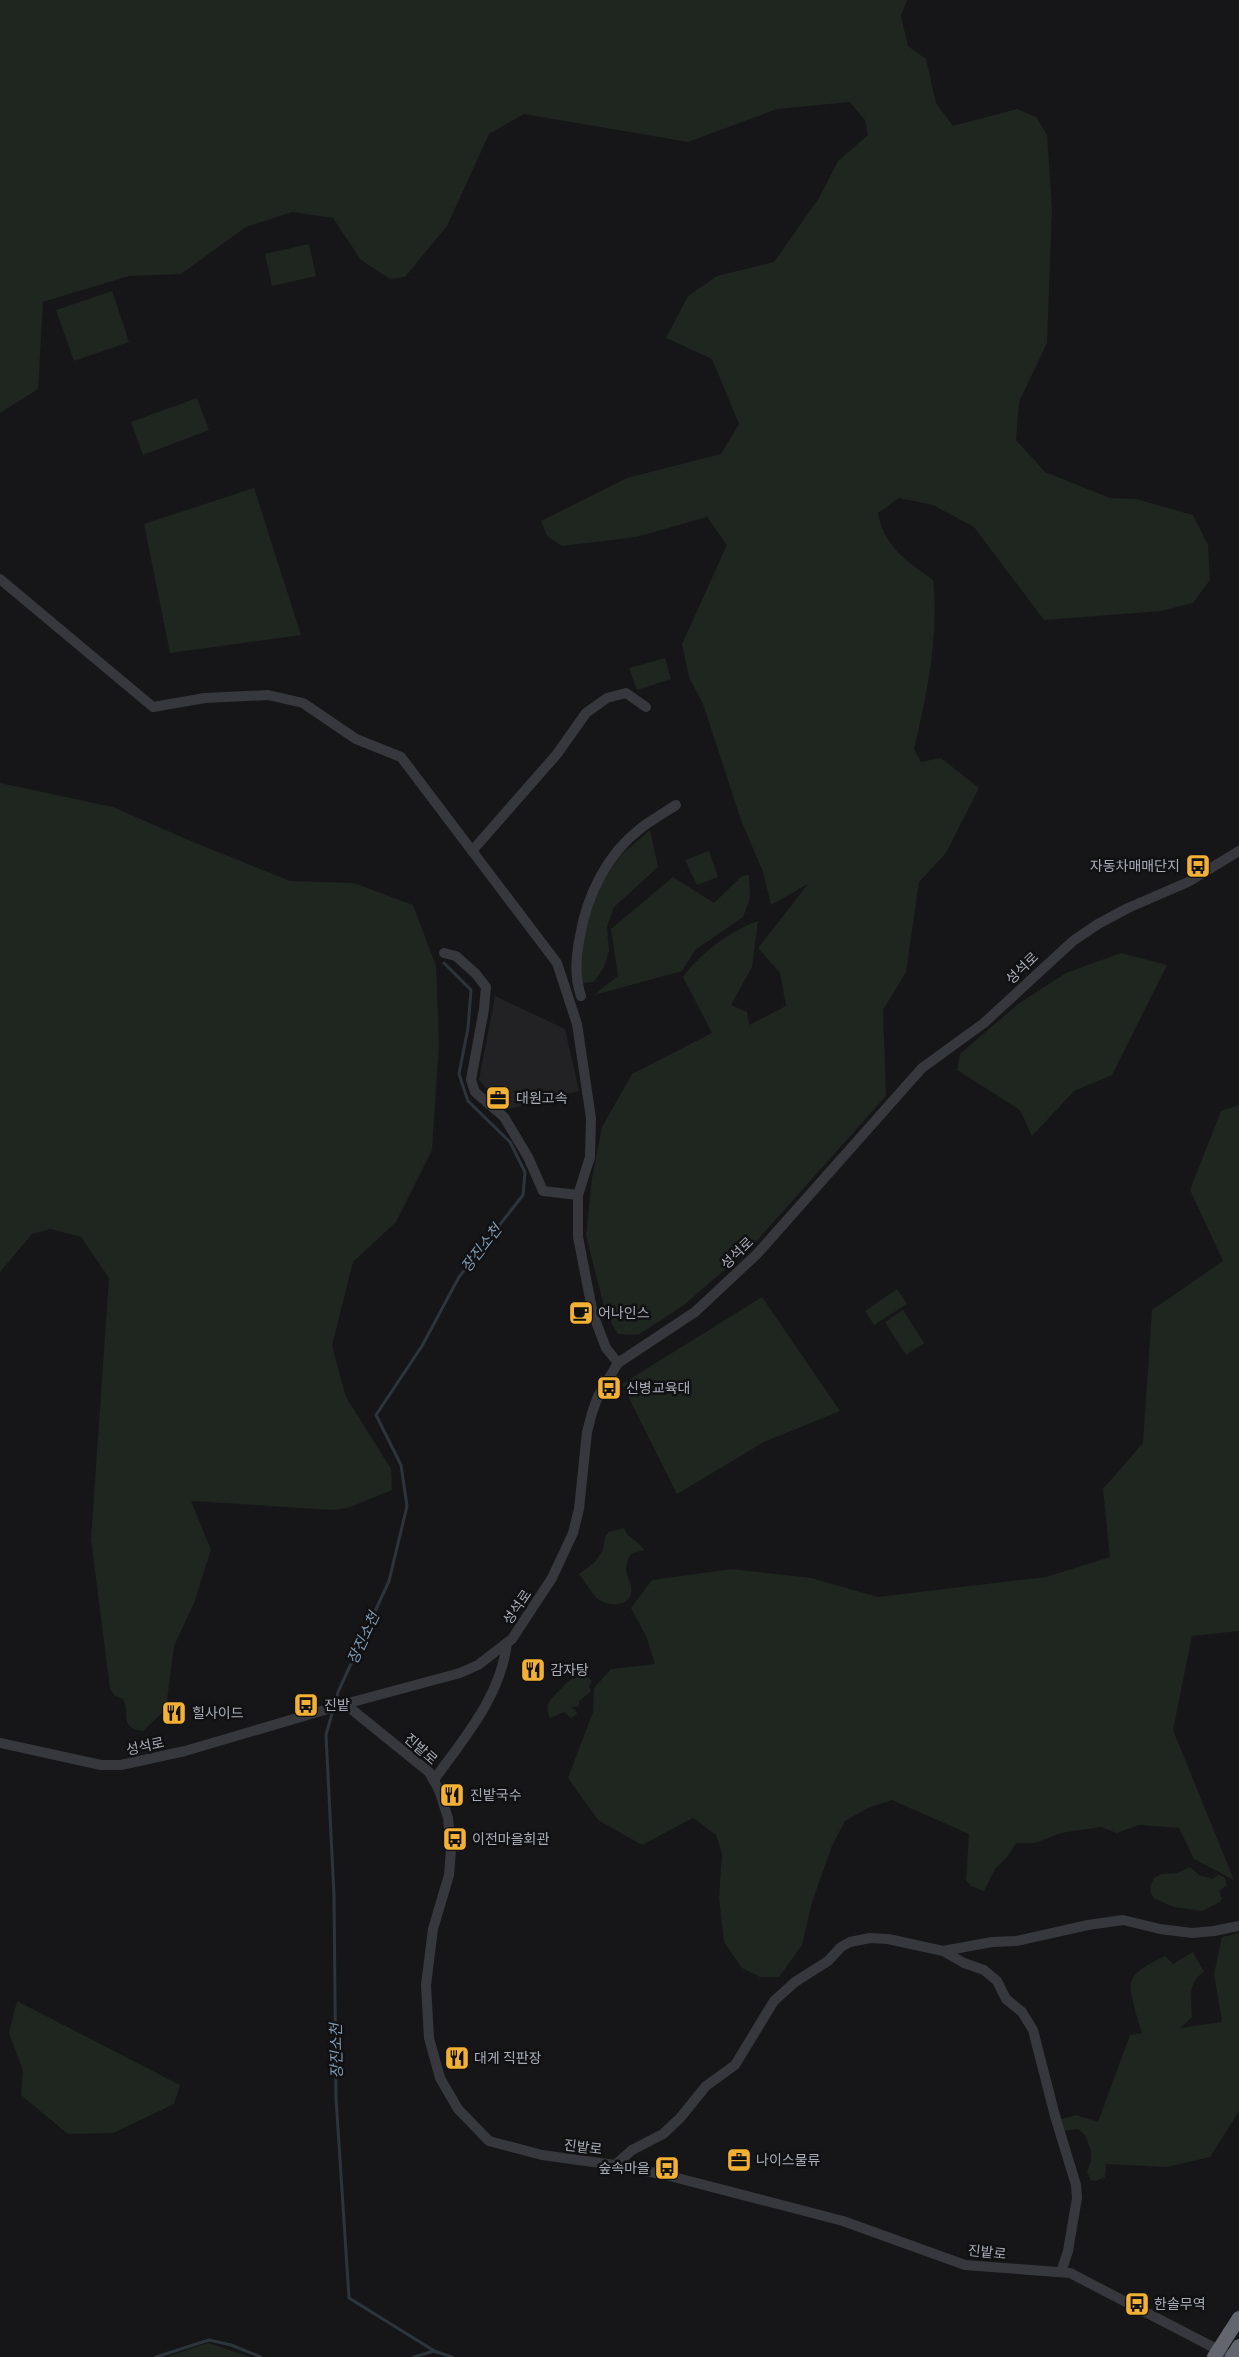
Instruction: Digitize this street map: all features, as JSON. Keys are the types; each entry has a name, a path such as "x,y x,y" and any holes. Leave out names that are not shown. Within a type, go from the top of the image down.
{"highway":[{"path":"1214,2357 1239,2318"},
{"path":"1232,2357 1239,2346"}],"street":[{"path":"0,579 153,707 205,698 268,695 303,703 356,739 400,757 557,963 577,1024 592,1118 590,1157 578,1195 578,1237 593,1314 606,1348 618,1363"},
{"path":"472,851 557,754 586,713 607,698 626,693 646,707"},
{"path":"581,996 577,984 576,957 583,920 595,884 616,852 640,829 676,805"},
{"name":"성석로","path":"0,1743 101,1765 121,1765 185,1751 460,1673 478,1665 507,1643 524,1622 552,1578 573,1534 579,1509 587,1432 592,1413 598,1396 618,1363 695,1312 757,1254 922,1068 984,1024 1049,961 1073,941 1128,908 1188,882 1239,851"},
{"path":"444,953 456,956 476,974 486,987 484,1009 471,1080 475,1092 504,1117 528,1157 543,1191 578,1195"},
{"path":"434,1780 481,1715 504,1665 507,1643"},
{"name":"진밭로","path":"343,1705 429,1772 439,1790 448,1818 451,1850 449,1875 433,1929 426,1986 429,2038 440,2078 458,2109 489,2141 542,2155 615,2165 666,2175 843,2221 965,2265 1070,2273 1232,2357"},
{"path":"943,1951 992,1942 1016,1941 1088,1925 1123,1920 1160,1929 1192,1933 1239,1926"},
{"path":"615,2165 632,2150 663,2134 680,2118 706,2086 735,2065 774,2001 795,1982 828,1961 841,1947 870,1938 888,1939 943,1951 964,1963 984,1970 997,1981 1006,1998 1022,2012 1033,2030 1055,2116 1076,2185 1077,2198 1068,2251 1061,2272"}],"shaded area":[{"path":"0,0 907,0 901,16 908,46 926,59 936,103 953,126 1017,109 1036,117 1047,135 1052,208 1047,343 1019,402 1016,440 1045,472 1110,498 1136,499 1193,515 1208,545 1210,580 1193,603 1161,611 1044,620 974,527 933,505 899,498 878,513 885,535 891,544 906,559 933,580 934,623 931,665 914,749 921,762 941,758 979,788 946,853 919,882 906,972 883,1010 886,1096 751,1247 684,1305 638,1335 618,1334 606,1314 586,1236 592,1179 602,1127 632,1074 712,1033 683,977 707,951 726,937 758,921 752,967 731,1005 747,1012 749,1025 786,1006 780,973 758,948 808,884 771,905 763,872 741,820 703,704 689,677 682,644 727,545 707,517 636,537 562,546 547,536 541,521 627,478 721,454 739,424 712,359 666,338 688,296 717,276 774,262 819,198 838,161 868,135 865,120 850,102 777,109 688,142 524,114 489,134 447,226 405,277 390,279 361,260 333,218 292,212 246,227 181,274 129,276 43,302 38,389 0,413"},
{"path":"309,244 316,276 272,286 265,254"},
{"path":"112,291 129,342 74,361 56,310"},
{"path":"197,398 209,430 143,455 131,422"},
{"path":"254,488 301,635 170,653 144,524"},
{"path":"665,658 671,679 637,690 629,668"},
{"path":"0,783 113,807 290,881 354,883 413,905 436,966 439,1044 432,1150 396,1222 353,1262 332,1346 346,1397 391,1469 392,1490 348,1508 333,1510 191,1501 211,1550 194,1603 174,1646 166,1709 143,1731 130,1727 123,1699 115,1696 110,1689 91,1539 109,1278 81,1237 51,1229 32,1234 0,1272"},
{"path":"650,830 658,867 614,907 607,927 609,951 604,967 594,982 577,984 582,928 601,883 621,855"},
{"path":"709,851 718,877 697,885 685,860"},
{"path":"749,875 750,898 743,917 695,950 682,971 594,995 618,976 611,929 673,877 714,903 742,876"},
{"path":"1121,953 1167,965 1112,1075 1074,1091 1032,1136 1020,1110 957,1070 960,1054 1018,1004 1066,973"},
{"path":"495,996 565,1029 579,1091 505,1110 479,1080"},
{"path":"1239,1105 1239,1631 1192,1636 1173,1730 1234,1880 1194,1859 1179,1828 1139,1825 1117,1833 1101,1827 1061,1833 1035,1843 1016,1843 1008,1856 995,1869 984,1891 971,1886 966,1880 969,1834 892,1800 868,1808 845,1821 832,1846 812,1902 802,1945 779,1977 760,1977 742,1968 724,1942 719,1898 722,1854 716,1835 693,1818 642,1845 598,1820 568,1778 593,1712 594,1688 611,1669 655,1664 646,1636 631,1608 652,1580 732,1569 811,1578 878,1597 1046,1577 1110,1557 1103,1489 1143,1443 1152,1310 1223,1261 1190,1190 1221,1111"},
{"path":"897,1289 907,1304 874,1325 865,1311"},
{"path":"762,1297 840,1411 764,1442 677,1494 622,1384"},
{"path":"903,1310 924,1343 906,1355 885,1322"},
{"path":"624,1528 628,1535 644,1550 633,1553 628,1558 626,1571 631,1587 629,1598 617,1604 602,1602 595,1596 579,1574 595,1562 603,1550 605,1536 609,1532"},
{"path":"585,1675 592,1681 589,1686 591,1691 579,1701 579,1706 571,1708 575,1709 577,1714 571,1718 564,1712 550,1718 548,1706 551,1700 569,1681"},
{"path":"1190,1867 1199,1875 1213,1879 1218,1875 1224,1877 1227,1885 1219,1891 1222,1899 1220,1902 1202,1911 1174,1907 1155,1899 1151,1894 1150,1887 1154,1878 1161,1874 1177,1873"},
{"path":"1239,1933 1239,2111 1210,2157 1167,2167 1106,2164 1105,2177 1096,2181 1091,2180 1087,2172 1091,2160 1091,2151 1085,2135 1078,2129 1063,2131 1059,2118 1062,2119 1076,2115 1098,2122 1130,2035 1142,2033 1130,1986 1133,1977 1145,1966 1165,1956 1173,1964 1193,1952 1204,1972 1192,1986 1192,2017 1180,2028 1222,2022 1214,1974 1222,1937"},
{"path":"17,2001 180,2085 174,2104 113,2133 68,2134 21,2095 23,2070 9,2033"},
{"path":"208,2343 250,2357 166,2357"}],"waterway":[{"name":"장진소천","path":"335,1704 338,1692 389,1581 407,1506 401,1465 376,1415 422,1346 459,1277 523,1195 525,1172 510,1142 468,1101 459,1074 468,1028 471,990 444,963"},
{"name":"장진소천","path":"333,1710 326,1735 334,1895 336,2098 349,2298 436,2352"},
{"path":"156,2357 209,2340 231,2345 261,2357"},
{"name":"장진소천","path":"414,2357 434,2351 452,2357"}],"place":[{"name":"자동차매매단지","path":"1198,866"},
{"name":"대원고속","path":"498,1098"},
{"name":"어나인스","path":"581,1313"},
{"name":"신병교육대","path":"609,1388"},
{"name":"감자탕","path":"533,1670"},
{"name":"진밭","path":"306,1705"},
{"name":"힐사이드","path":"174,1713"},
{"name":"진밭국수","path":"452,1795"},
{"name":"이전마을회관","path":"455,1839"},
{"name":"대게 직판장","path":"457,2058"},
{"name":"나이스물류","path":"739,2160"},
{"name":"숲속마을","path":"667,2168"},
{"name":"한솔무역","path":"1137,2304"}]}
